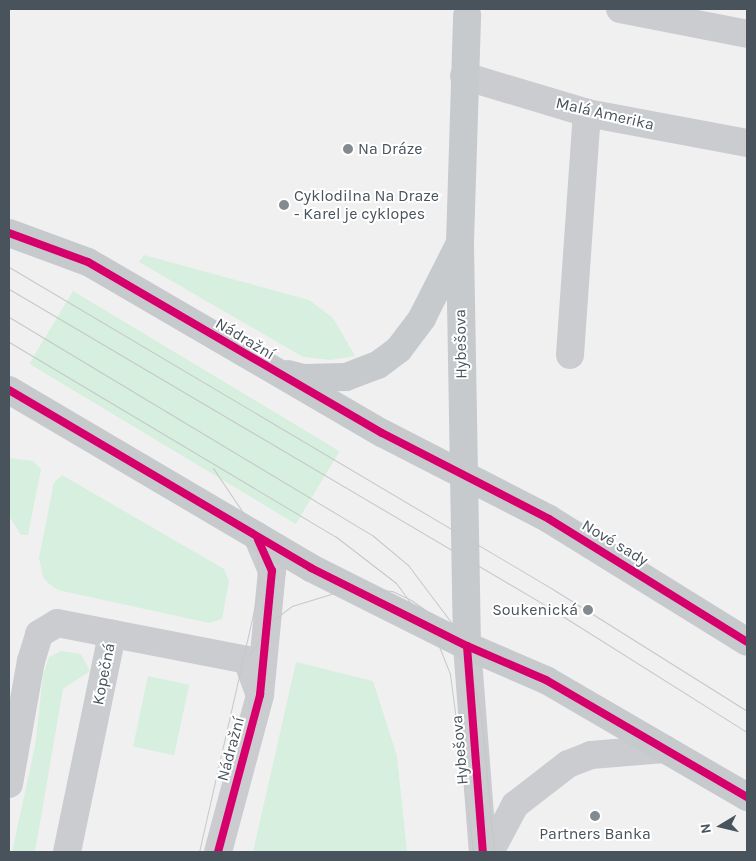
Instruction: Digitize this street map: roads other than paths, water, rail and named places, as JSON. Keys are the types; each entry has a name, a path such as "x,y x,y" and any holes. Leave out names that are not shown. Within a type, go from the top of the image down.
{"main road":[{"name":"Hybešova","path":"467,16 460,242 467,646"},
{"name":"Nádražní","path":"9,234 72,254 265,367 464,476"},
{"path":"265,367 303,378 324,378 364,372 378,365 399,349 422,318 460,242"},
{"path":"9,390 329,578 467,646 546,680 747,797"},
{"path":"9,401 50,414"},
{"name":"Nové sady","path":"464,476 555,522 747,642"}],"street":[{"path":"620,9 747,34"},
{"name":"Malá Amerika","path":"464,76 587,113 747,143"},
{"path":"570,355 587,113"},
{"name":"Nádražní","path":"218,852 260,695 272,571 257,536"},
{"name":"Kopečná","path":"9,784 39,634 58,623 112,634 67,852"},
{"path":"112,634 247,660 260,695"},
{"name":"Hybešova","path":"467,646 483,852"},
{"path":"490,852 515,805 568,764 591,755 665,749"}],"tram line":[{"path":"9,267 551,588 747,711"},
{"path":"9,289 545,605 747,732"},
{"path":"9,317 372,535 408,565 454,626 470,668 481,714 494,852"},
{"path":"9,342 335,536 396,583 435,636 450,674 473,852"},
{"path":"199,852 259,587 257,551 246,517 213,468"},
{"path":"249,656 272,621 292,606 350,588 392,591 411,600 431,614 455,642"}],"place":[{"name":"Na Dráze","path":"348,149"},
{"name":"Cyklodilna Na Draze - Karel je cyklopes","path":"284,205"},
{"name":"Soukenická","path":"588,610"},
{"name":"Partners Banka","path":"595,816"}]}
